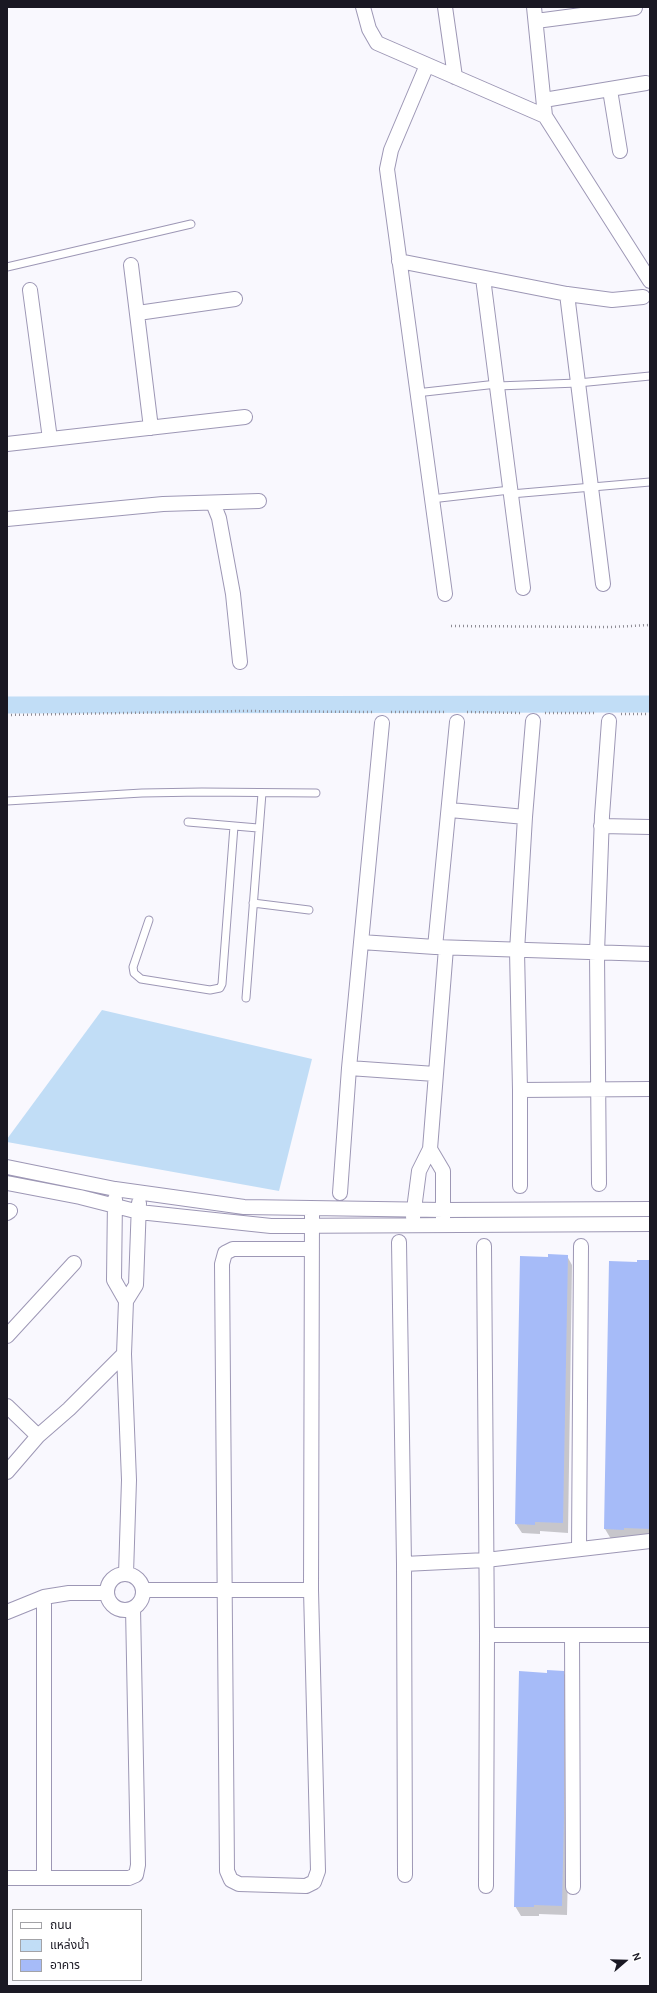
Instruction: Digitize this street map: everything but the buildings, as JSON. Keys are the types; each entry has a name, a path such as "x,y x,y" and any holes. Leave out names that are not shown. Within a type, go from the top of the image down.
{"street":[{"path":"363,7 369,29 377,42 546,116"},
{"path":"445,7 454,77"},
{"path":"534,7 546,116 650,281"},
{"path":"536,21 635,8"},
{"path":"427,65 388,161 389,198 445,594"},
{"path":"544,100 646,83"},
{"path":"610,90 620,151"},
{"path":"399,261 567,294 612,300 648,296"},
{"path":"131,265 151,428"},
{"path":"483,278 523,588"},
{"path":"30,290 50,439"},
{"path":"567,294 603,584"},
{"path":"138,313 235,299"},
{"path":"7,444 245,417"},
{"path":"7,519 163,504 259,501"},
{"path":"213,502 219,518 233,594 240,662"},
{"path":"340,1193 348,1068 361,942 381,715"},
{"path":"413,1225 418,1171 430,1149 435,1074 440,948 456,715"},
{"path":"520,1186 520,1090 517,951 525,817 534,716"},
{"path":"599,1184 597,953 602,826 611,716"},
{"path":"450,810 525,817"},
{"path":"602,826 650,827"},
{"path":"361,942 440,948 650,954"},
{"path":"348,1068 435,1074"},
{"path":"520,1090 650,1090"},
{"path":"430,1149 443,1171 444,1224"},
{"path":"7,1168 115,1189 244,1207 414,1210 650,1210"},
{"path":"7,1183 80,1197 114,1207 139,1212 245,1224 311,1226 444,1224 650,1224"},
{"path":"115,1189 114,1280 126,1301"},
{"path":"126,1574 128,1480 124,1354 126,1301 136,1285 139,1192"},
{"path":"312,1209 311,1226 312,1249 311,1590 318,1870 314,1882 306,1886 239,1884 231,1880 227,1871 223,1259 225,1253 233,1249 312,1249"},
{"path":"574,1210 575,1225"},
{"path":"399,1242 404,1564 405,1875"},
{"path":"484,1246 487,1635 486,1886"},
{"path":"579,1549 581,1246"},
{"path":"7,1336 74,1263"},
{"path":"7,1472 38,1436 69,1409 124,1354"},
{"path":"7,1406 38,1436"},
{"path":"404,1564 486,1560 650,1541"},
{"path":"120,1574 126,1574 136,1578 143,1590 141,1601 133,1608 128,1610 117,1608 110,1601 107,1593 111,1580 120,1574"},
{"path":"143,1590 311,1590"},
{"path":"7,1612 44,1597 69,1593 107,1593"},
{"path":"44,1597 44,1878"},
{"path":"7,1878 129,1878 136,1874 138,1865 133,1608"},
{"path":"487,1635 650,1635"},
{"path":"572,1635 573,1887"}],"lane":[{"path":"7,267 191,224"},
{"path":"416,393 497,385 578,383 650,376"},
{"path":"431,499 511,492 591,488 650,482"},
{"path":"7,801 142,793 316,793"},
{"path":"246,998 258,828 262,793"},
{"path":"188,822 258,828"},
{"path":"148,920 133,967 134,973 141,979 210,990 220,988 222,984 234,826"},
{"path":"253,903 309,910"}],"path":[{"path":"451,626 611,627 650,625"},
{"path":"7,715 241,711 381,715 611,716 650,714"}],"water":[{"path":"102,1010 312,1059 279,1191 7,1142 7,1139"}],"waterway":[{"path":"7,705 650,704"}]}
